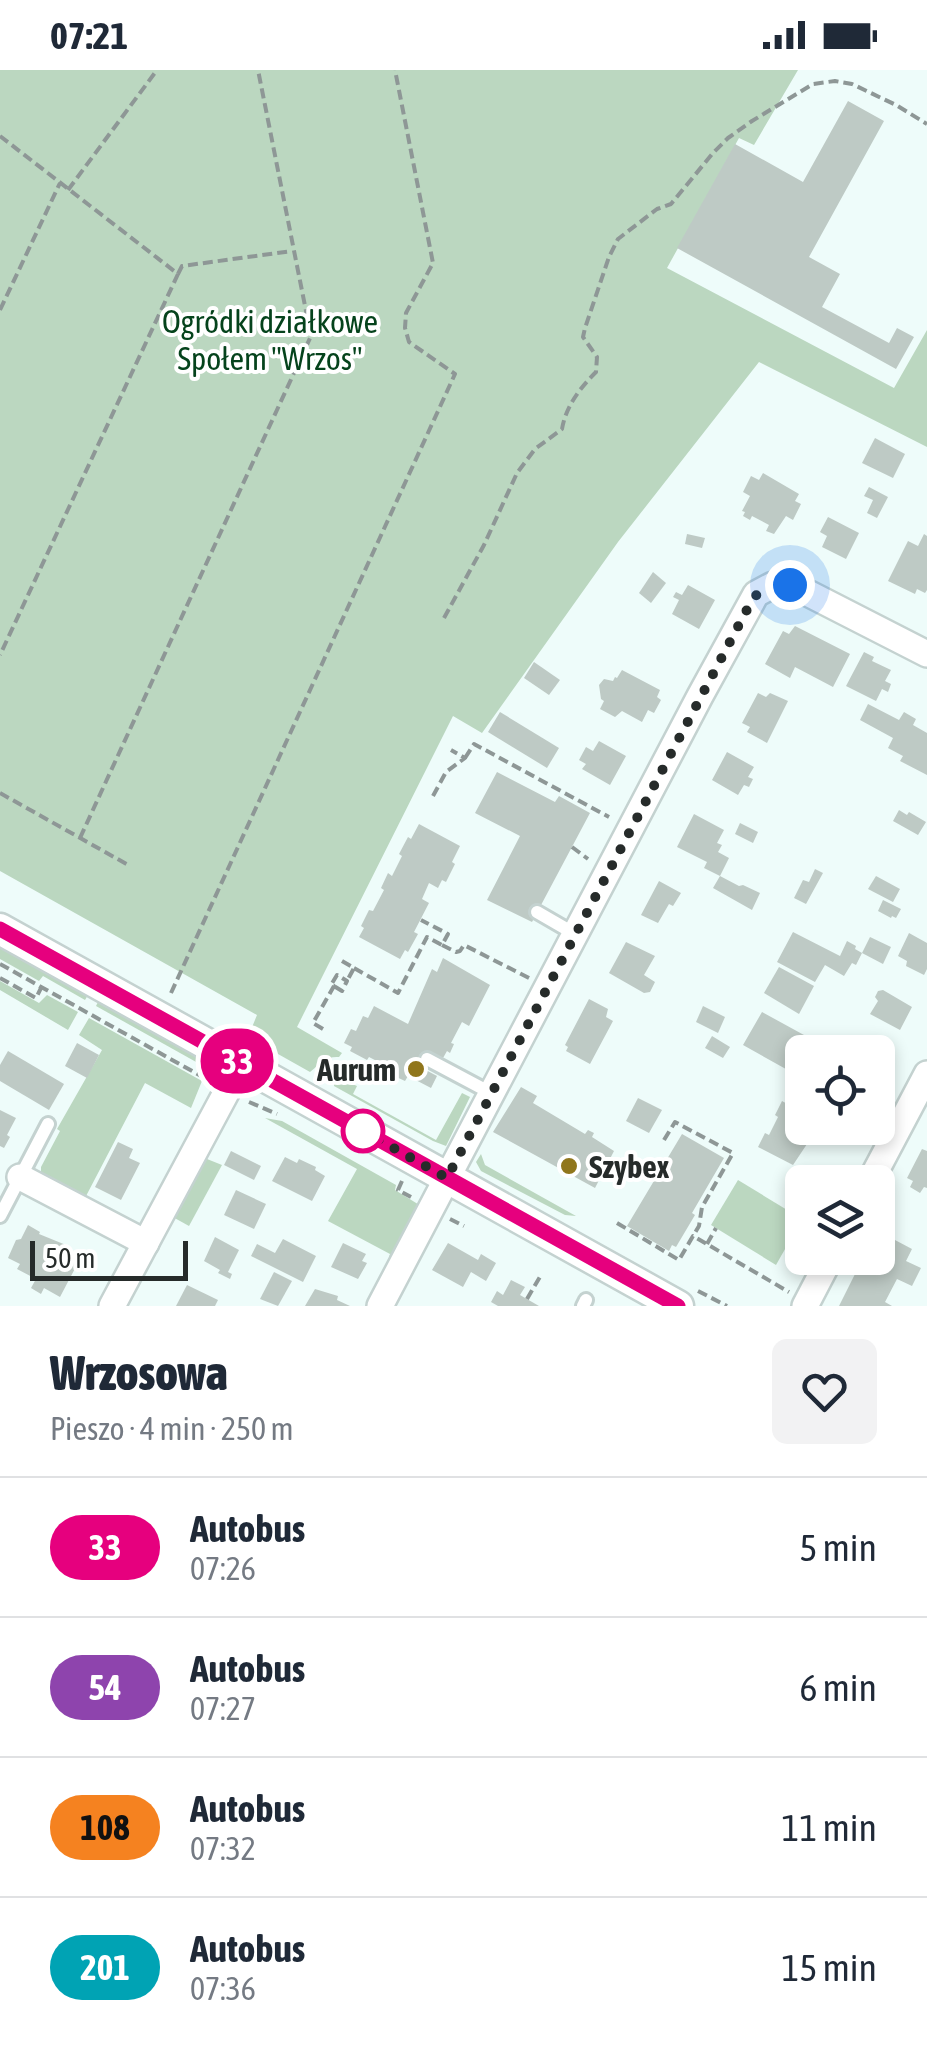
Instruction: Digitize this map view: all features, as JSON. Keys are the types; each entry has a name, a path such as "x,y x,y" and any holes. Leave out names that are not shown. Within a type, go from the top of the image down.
{"street":[{"path":"380,1306 759,591 773,585 794,586 927,654"},
{"path":"0,928 678,1306"},
{"path":"112,1306 242,1063"},
{"path":"879,1165 927,1074"},
{"path":"20,1177 146,1242"},
{"path":"799,1300 817,1275"}],"lane":[{"path":"537,912 575,934"},
{"path":"426,1060 491,1093"},
{"path":"0,1216 48,1124"}],"path":[{"path":"68,190 157,70"},
{"path":"80,838 312,336 258,70"},
{"path":"169,997 455,374 410,342 405,328 406,313 433,262 395,70"},
{"path":"444,618 484,545 516,473 535,449 562,429 573,400 596,372 598,357 583,337 618,239 657,208 671,204 728,138 814,84 852,84 896,104 927,124"},
{"path":"0,136 178,274"},
{"path":"0,309 60,184"},
{"path":"0,654 182,266 294,251"},
{"path":"433,796 446,772 474,744 609,817"},
{"path":"451,750 464,758"},
{"path":"0,793 130,866"},
{"path":"420,920 448,934 442,945"},
{"path":"342,961 398,994 427,936 456,952 464,945 535,982"},
{"path":"0,964 214,1083"},
{"path":"347,981 336,976 331,985 342,991 354,968"},
{"path":"323,1029 314,1023 334,986"},
{"path":"616,1223 679,1260 699,1226 702,1207 733,1153 675,1122 664,1140"},
{"path":"707,1244 716,1228"},
{"path":"692,1236 799,1300"},
{"path":"527,1299 541,1275"}],"green space":[{"name":"Ogródki działkowe Społem \"Wrzos\"","path":"0,70 798,70 754,145 739,138 667,268 894,388 927,330 927,447 759,362 618,542 482,733 453,716 297,1027 342,1053 310,1072 248,1037 257,1015 0,871"},
{"path":"0,947 8,947 88,995 85,1000 43,976 39,981 0,959"},
{"path":"0,981 39,1003 47,995 78,1012 68,1030 0,990"},
{"path":"99,1000 209,1061 214,1072 96,1006"},
{"path":"89,1018 202,1081 191,1108 145,1083 85,1198 44,1176 41,1167 60,1131 57,1129 102,1050 79,1035"},
{"path":"336,1077 357,1086 353,1094 436,1140 462,1093 470,1097 446,1146 334,1086"},
{"path":"265,1118 282,1121 396,1185 395,1190 421,1206 394,1261 390,1254 328,1221 357,1169"},
{"path":"481,1154 485,1165 576,1216 565,1215 481,1171 476,1162"},
{"path":"202,1157 222,1165 189,1226 171,1216"},
{"path":"738,1180 785,1209 785,1249 776,1265 711,1225"}],"building":[{"path":"848,101 884,121 809,257 840,274 822,307 889,343 897,328 914,337 896,369 677,248 735,144 803,182"},
{"path":"875,438 905,454 893,478 862,463"},
{"path":"763,473 799,494 795,501 801,504 793,520 786,516 774,534 766,531 769,525 752,516 750,520 742,511 750,496 743,492 751,476 759,480"},
{"path":"869,487 888,497 877,518 867,513 873,500 864,496"},
{"path":"828,517 859,533 846,559 822,547 827,536 820,532"},
{"path":"687,534 705,538 702,548 685,544"},
{"path":"924,534 927,590 925,593 917,589 915,594 888,581 908,541 918,546"},
{"path":"653,572 666,583 651,603 639,593"},
{"path":"688,585 715,600 699,629 672,614 679,600 673,597 676,592 682,595"},
{"path":"795,626 850,654 833,687 795,667 790,678 765,664 783,631 789,634"},
{"path":"864,652 874,657 872,661 891,670 885,681 891,684 888,692 882,689 876,701 846,686"},
{"path":"534,662 560,680 549,695 524,678"},
{"path":"622,670 660,690 657,697 661,700 654,713 648,710 642,722 622,711 615,717 600,709 604,701 599,685 604,679 613,681"},
{"path":"758,693 766,697 770,693 788,701 767,743 747,732 750,727 742,723"},
{"path":"868,704 899,720 904,712 916,719 913,725 927,733 927,775 900,761 903,756 888,748 893,738 860,720"},
{"path":"500,712 559,748 547,768 488,732"},
{"path":"599,741 626,756 610,785 582,769 586,764 579,760 586,747 593,751"},
{"path":"727,752 754,767 748,777 753,779 749,787 744,785 738,795 712,780"},
{"path":"497,772 555,802 559,796 590,813 532,922 487,900 520,836 475,813"},
{"path":"899,810 926,822 918,835 893,821"},
{"path":"694,814 724,830 717,843 722,845 718,852 729,858 720,876 704,868 707,862 677,847"},
{"path":"740,823 758,832 753,843 735,834"},
{"path":"419,824 460,846 446,882 442,880 438,888 429,883 422,899 429,903 414,932 418,934 400,959 359,937 369,910 373,911 384,890 381,888 388,873 392,876 402,856 399,854"},
{"path":"815,869 823,873 806,904 794,898 803,880 809,882"},
{"path":"720,876 760,893 752,910 713,888"},
{"path":"876,876 900,889 893,902 868,889"},
{"path":"659,881 681,893 658,923 641,915"},
{"path":"883,900 901,909 896,918 878,911"},
{"path":"793,932 840,956 847,941 862,953 844,976 825,965 815,982 777,962"},
{"path":"909,933 927,943 924,975 906,966 907,961 898,956"},
{"path":"870,937 891,947 883,964 862,953"},
{"path":"626,942 655,956 644,975 655,982 650,992 644,993 609,973"},
{"path":"443,958 490,985 469,1026 462,1022 450,1053 447,1051 443,1058 430,1052 422,1068 437,1076 431,1088 408,1076 405,1081 392,1075 394,1070 350,1051 352,1047 344,1043 351,1029 356,1031 363,1016 368,1018 374,1006 408,1024 432,969 437,972"},
{"path":"779,967 814,986 799,1014 764,993"},
{"path":"883,990 912,1007 900,1030 870,1014 878,1001 878,991"},
{"path":"589,999 608,1009 606,1017 613,1021 590,1064 566,1051 565,1045"},
{"path":"703,1006 725,1017 718,1033 696,1022"},
{"path":"762,1012 804,1035 785,1035 785,1068 743,1045"},
{"path":"712,1036 730,1047 723,1058 705,1048"},
{"path":"77,1043 99,1055 87,1078 65,1066"},
{"path":"8,1051 64,1084 49,1110 0,1081 0,1065"},
{"path":"521,1087 537,1096 533,1103 585,1134 588,1130 594,1133 592,1137 614,1151 595,1188 493,1132"},
{"path":"638,1098 662,1110 649,1133 626,1121"},
{"path":"782,1101 785,1103 785,1145 806,1145 793,1165 758,1147 765,1133 769,1135 778,1117 775,1115"},
{"path":"0,1110 16,1118 4,1148 0,1146"},
{"path":"682,1134 724,1158 692,1213 695,1215 676,1247 672,1245 669,1251 627,1226"},
{"path":"118,1142 133,1149 129,1158 140,1163 121,1200 95,1187"},
{"path":"922,1149 927,1151 927,1188 920,1193 910,1187 913,1181 907,1178"},
{"path":"231,1151 261,1166 254,1180 224,1165"},
{"path":"285,1157 316,1167 325,1176 312,1201 272,1181"},
{"path":"236,1190 266,1204 254,1229 224,1215"},
{"path":"28,1225 66,1245 63,1251 80,1259 60,1297 44,1288 41,1294 31,1288 36,1279 17,1269 20,1264 8,1258"},
{"path":"215,1237 239,1250 228,1272 232,1274 230,1279 204,1261"},
{"path":"283,1239 316,1256 303,1282 251,1256 257,1244 275,1253"},
{"path":"895,1240 912,1249 906,1261 921,1268 912,1286 897,1279 885,1302 892,1306 839,1306 854,1275 895,1275"},
{"path":"343,1243 366,1254 362,1261 367,1263 358,1279 331,1267"},
{"path":"448,1243 478,1260 481,1254 496,1263 486,1281 471,1272 463,1287 432,1270"},
{"path":"274,1272 292,1281 278,1306 260,1299"},
{"path":"511,1280 525,1287 520,1295 539,1306 498,1306 491,1302 497,1291 503,1295"},
{"path":"187,1285 218,1300 215,1306 176,1306"},
{"path":"315,1289 338,1296 337,1300 350,1306 305,1306"}],"bus line":[{"name":"33","path":"0,929 678,1306"}],"place":[{"name":"Aurum","path":"416,1069"},
{"name":"Szybex","path":"569,1166"}],"route":[{"path":"363,1131 447,1178 751,602 768,586 790,585"}]}
